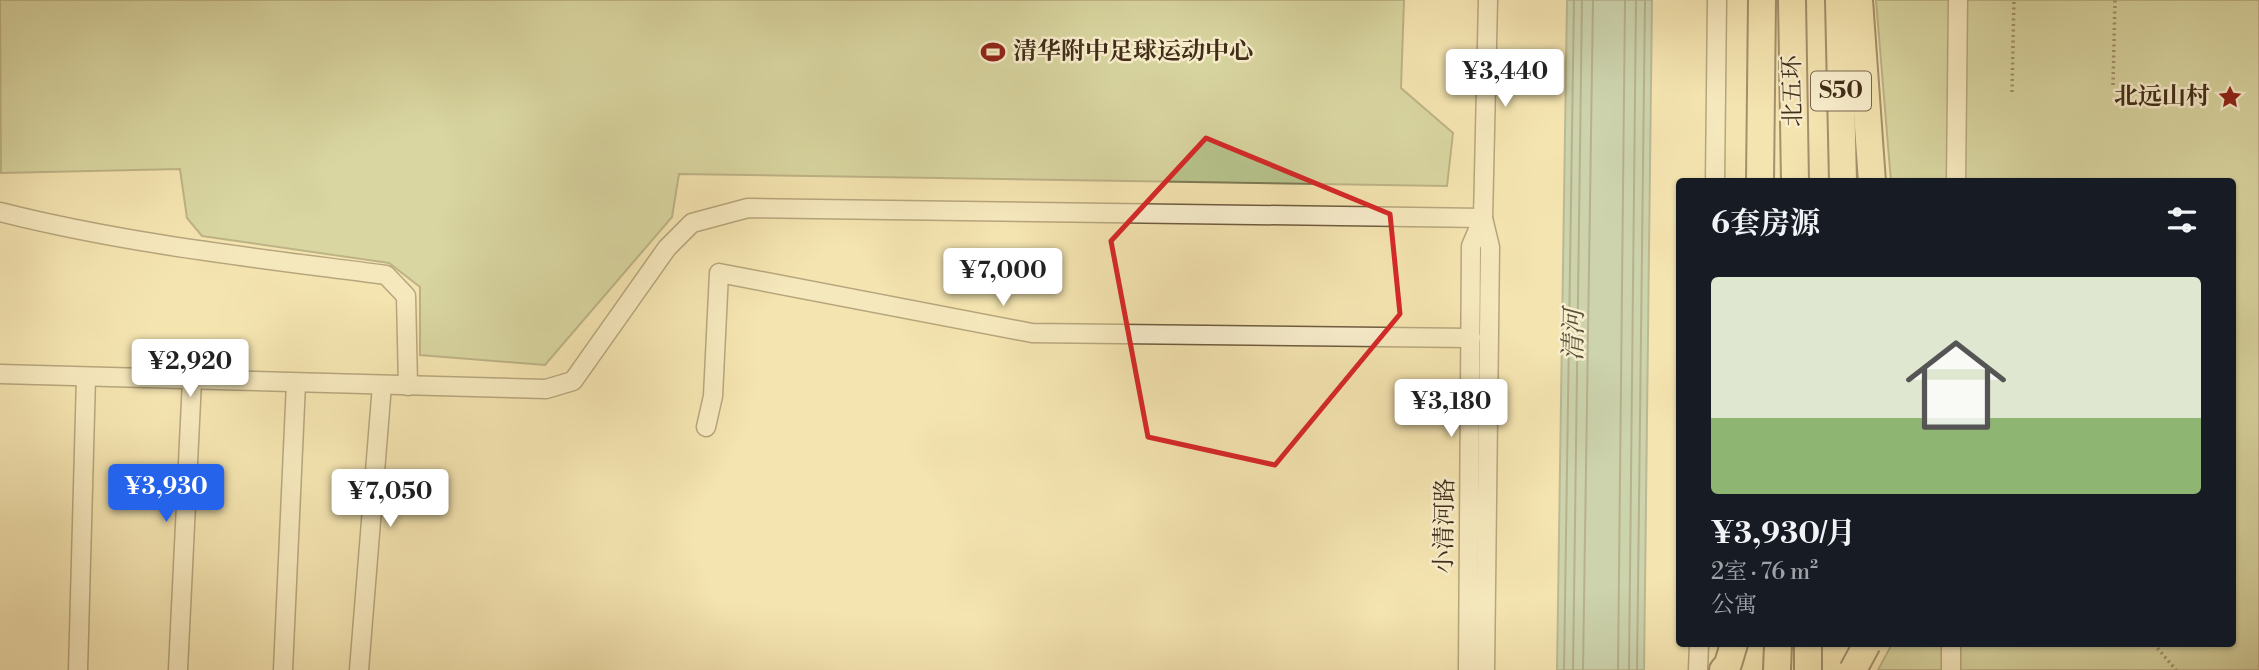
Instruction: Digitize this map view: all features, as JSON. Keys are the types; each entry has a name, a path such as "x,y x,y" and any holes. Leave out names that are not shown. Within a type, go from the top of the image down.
{"highway":[{"path":"1760,178 1762,0"},
{"name":"北五环","path":"1792,0 1794,178"},
{"name":"北五环","path":"1839,0 1843,178"},
{"path":"1859,0 1872,178"},
{"path":"1777,670 1778,647"},
{"path":"1808,647 1808,670"},
{"path":"1854,647 1854,670"},
{"path":"1854,670 1866,647"}],"street":[{"name":"小清河路","path":"1485,670 1490,247 1483,218 1488,0"},
{"path":"1715,178 1717,0"},
{"path":"1956,178 1958,0"},
{"path":"0,374 546,389 573,381 667,248 692,223 748,208 1483,218"},
{"path":"0,212 48,224 162,245 386,275 406,296 408,386"},
{"name":"小清河路","path":"1468,670 1471,246 1483,218"},
{"path":"706,427 713,396 719,273 1032,333 1471,338"},
{"path":"78,670 86,377"},
{"path":"178,670 192,380"},
{"path":"283,670 296,383"},
{"path":"359,670 382,385"},
{"path":"1698,670 1699,647"},
{"path":"1951,647 1951,670"}],"path":[{"path":"2012,92 2014,0"},
{"path":"2113,85 2115,0"},
{"path":"2157,647 2176,670"}],"highlighted area":[{"path":"1206,138 1390,214 1400,314 1275,465 1148,437 1111,241"}],"shaded area":[{"path":"0,0 1404,0 1401,88 1453,133 1447,186 679,174 672,217 545,365 420,355 420,287 389,263 202,236 187,218 180,169 1,173"},
{"path":"1876,0 2259,0 2259,670 1878,670 1890,647 2236,647 2236,178 1891,178"}],"water":[{"name":"清河","path":"1567,0 1652,0 1644,670 1557,670"}],"place":[{"name":"清华附中足球运动中心","path":"993,52"},
{"name":"北远山村","path":"2230,97"}]}
